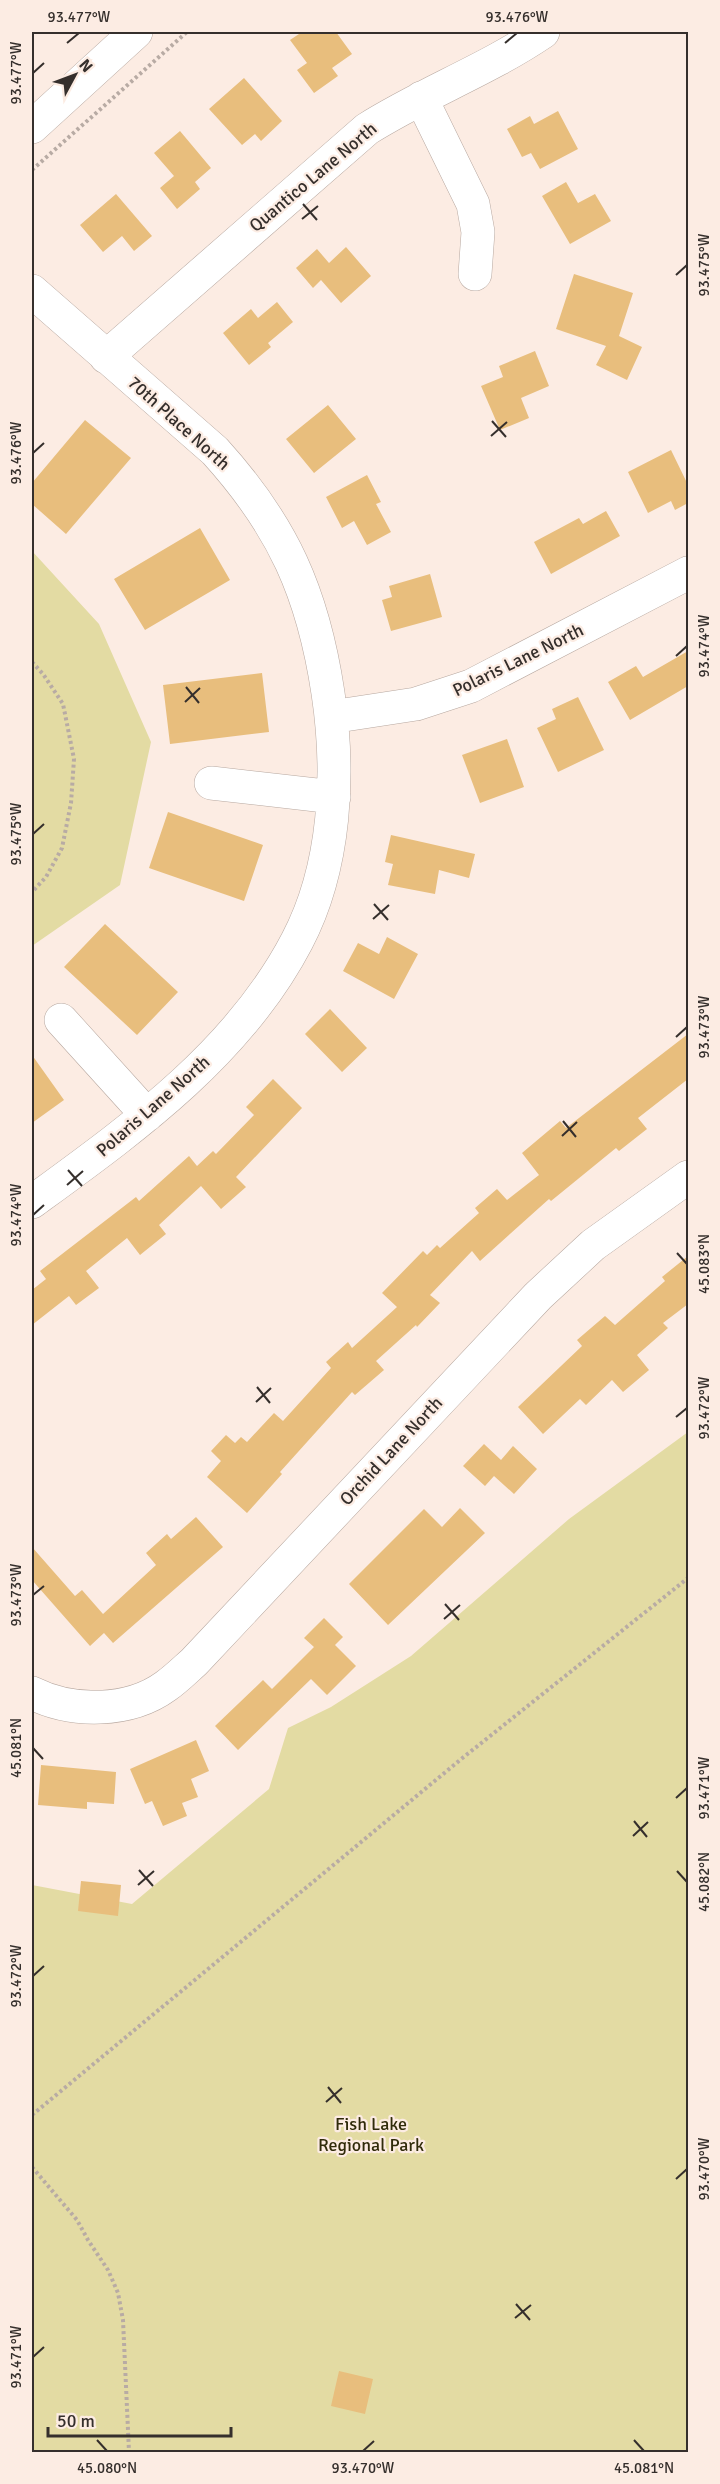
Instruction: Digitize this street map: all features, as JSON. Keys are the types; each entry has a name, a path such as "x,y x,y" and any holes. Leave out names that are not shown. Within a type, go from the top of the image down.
{"street":[{"path":"32,127 108,55 136,32"},
{"name":"Quantico Lane North","path":"106,357 340,151 375,124 421,98 488,66 543,32"},
{"path":"32,102 108,55"},
{"path":"421,98 473,204 478,232 475,274"},
{"name":"70th Place North","path":"32,291 215,451 242,480 285,544 302,583 324,666 331,717"},
{"name":"Polaris Lane North","path":"32,1202 147,1115 188,1080 235,1030 279,972 298,939 315,895 330,831 335,762 331,717 416,704 471,686 688,573"},
{"path":"211,783 334,797"},
{"path":"61,1020 147,1115"},
{"name":"Orchid Lane North","path":"32,1693 61,1703 91,1707 124,1705 165,1687 194,1662 538,1296 593,1245 688,1177"}],"path":[{"path":"32,170 187,32"},
{"path":"32,662 63,704 74,759 71,802 62,848 46,877 32,892"},
{"path":"32,2115 459,1760 688,1578"},
{"path":"32,2167 77,2220 108,2270 118,2293 123,2320 129,2452"}],"green space":[{"path":"32,551 99,624 151,742 120,885 32,946"},
{"name":"Fish Lake Regional Park","path":"688,1432 688,2452 32,2452 32,1885 132,1904 269,1789 288,1728 331,1707 411,1656 569,1519"}],"building":[{"path":"302,32 336,32 352,54 332,68 338,76 314,93 297,70 307,63 290,40"},
{"path":"244,78 282,121 261,141 255,134 242,145 209,109"},
{"path":"558,111 578,149 540,169 531,153 522,157 507,129 530,116 534,124"},
{"path":"180,131 211,168 195,182 200,189 177,209 160,188 174,176 154,153"},
{"path":"566,182 578,203 595,194 611,221 570,244 542,196"},
{"path":"116,194 152,236 134,251 122,236 103,252 80,225"},
{"path":"346,247 371,276 341,303 321,280 313,288 296,268 317,249 329,263"},
{"path":"574,274 633,293 619,336 642,347 627,380 596,365 606,346 556,329"},
{"path":"277,302 293,322 268,343 271,347 249,365 223,333 251,309 258,318"},
{"path":"535,351 549,386 521,398 529,418 500,430 481,386 503,377 499,366"},
{"path":"328,405 356,439 314,473 286,439"},
{"path":"85,420 131,458 66,534 32,504 32,483"},
{"path":"671,450 688,485 688,503 675,510 671,501 648,513 628,472"},
{"path":"367,475 381,502 376,504 391,532 367,545 354,521 342,528 326,497"},
{"path":"606,511 620,536 551,574 534,542 579,518 583,524"},
{"path":"200,528 230,580 145,630 114,579"},
{"path":"430,574 442,617 391,631 382,600 392,597 389,586"},
{"path":"688,651 688,686 630,720 608,682 636,666 643,677"},
{"path":"262,673 269,732 170,744 163,685"},
{"path":"578,697 604,750 558,772 537,728 556,719 552,709"},
{"path":"507,739 524,787 480,803 462,755"},
{"path":"168,812 263,845 244,901 149,868"},
{"path":"391,835 475,854 469,878 439,870 435,894 388,885 393,864 385,862"},
{"path":"105,924 178,992 137,1035 64,967"},
{"path":"387,937 418,954 394,999 343,971 358,943 379,954"},
{"path":"330,1009 367,1048 342,1072 305,1034"},
{"path":"688,1034 688,1079 638,1118 647,1129 619,1151 616,1148 551,1201 549,1199 480,1261 472,1251 430,1295 440,1303 417,1327 416,1325 376,1361 384,1370 355,1395 352,1392 280,1472 282,1474 247,1513 207,1477 221,1461 211,1451 226,1435 235,1443 241,1437 247,1442 274,1413 283,1421 331,1368 326,1362 348,1342 352,1348 397,1307 382,1293 423,1251 427,1255 437,1245 440,1248 479,1213 475,1208 497,1189 507,1200 539,1175 522,1153 560,1121 566,1128"},
{"path":"32,1055 64,1100 32,1123"},
{"path":"273,1079 302,1108 236,1177 246,1187 221,1209 201,1186 159,1225 166,1234 140,1255 127,1238 86,1271 99,1288 76,1305 69,1296 32,1325 32,1290 46,1279 40,1271 136,1197 139,1201 189,1156 197,1166 213,1151 216,1154 254,1115 246,1107"},
{"path":"688,1256 688,1304 663,1323 668,1328 637,1355 649,1370 623,1392 612,1380 586,1405 580,1399 543,1434 518,1407 582,1346 577,1340 605,1316 615,1325 665,1281 662,1277"},
{"path":"484,1444 501,1460 513,1446 537,1469 514,1494 494,1476 485,1486 463,1466"},
{"path":"460,1508 485,1533 388,1625 349,1584 424,1509 442,1527"},
{"path":"196,1517 223,1547 113,1643 104,1633 90,1646 32,1580 32,1547 75,1596 82,1590 103,1614 156,1565 146,1553 167,1534 171,1539"},
{"path":"324,1618 343,1637 335,1645 356,1666 327,1695 311,1679 238,1750 215,1726 263,1680 272,1689 314,1647 304,1638"},
{"path":"196,1740 209,1771 191,1779 198,1797 182,1803 187,1816 163,1826 152,1801 145,1804 130,1769"},
{"path":"41,1765 116,1772 114,1804 87,1802 87,1809 38,1805"},
{"path":"81,1881 121,1885 118,1916 78,1911"},
{"path":"339,2371 373,2379 365,2414 331,2406"}]}
